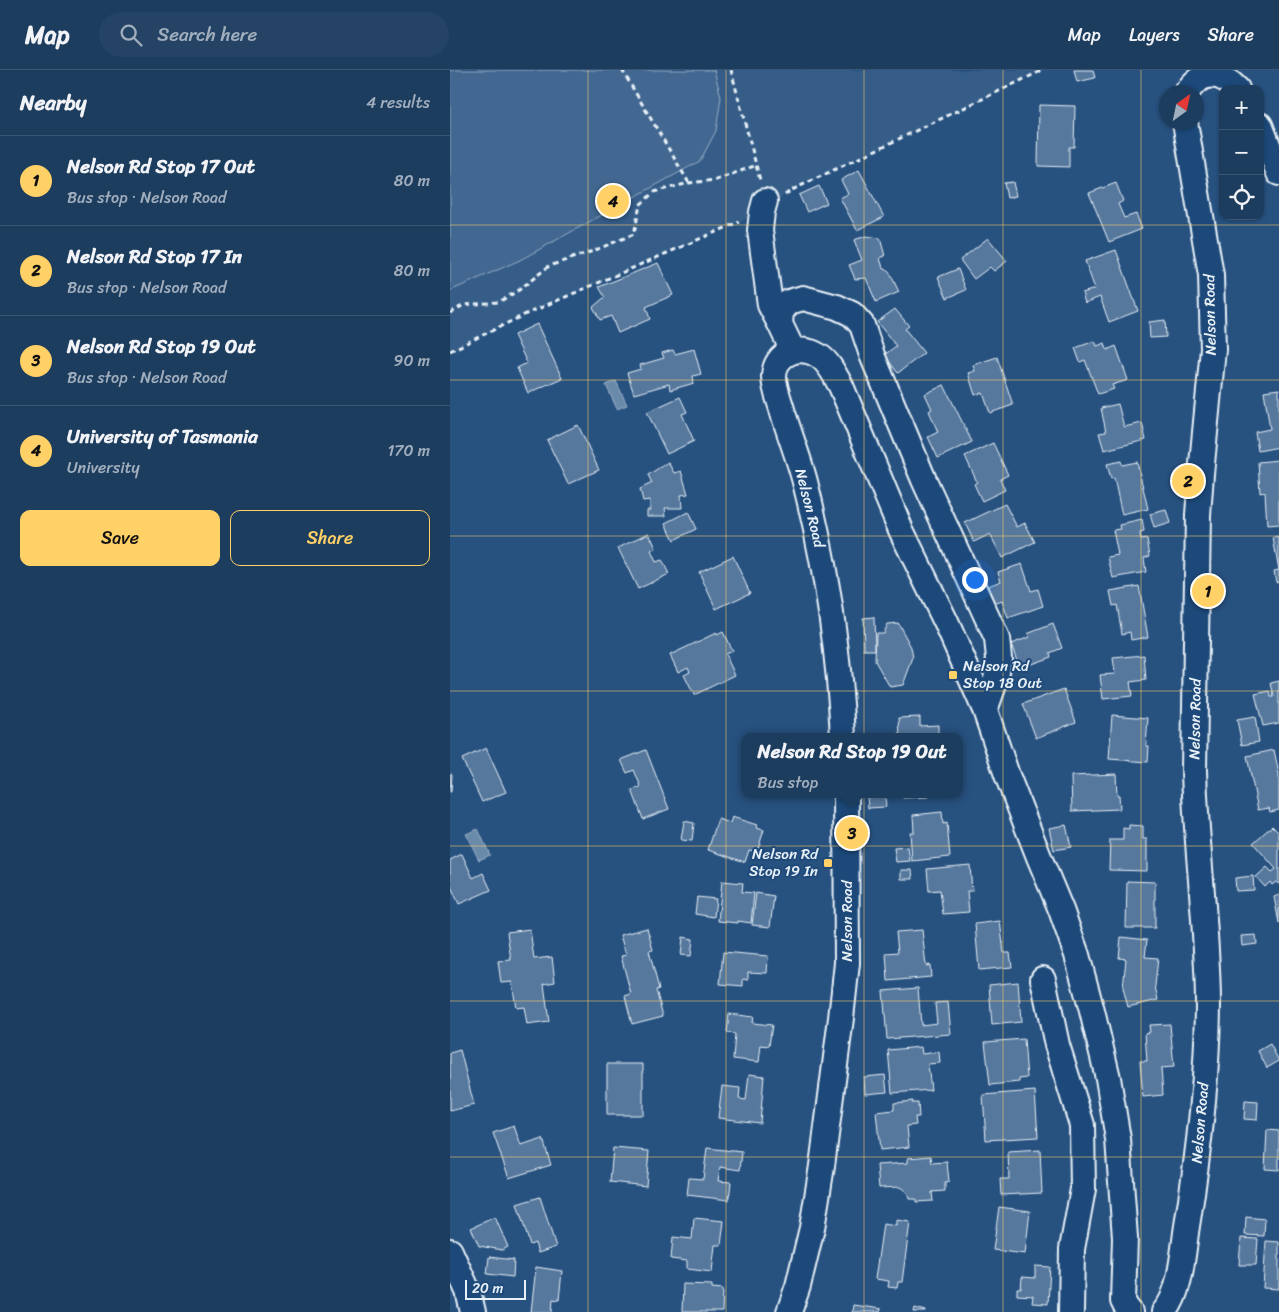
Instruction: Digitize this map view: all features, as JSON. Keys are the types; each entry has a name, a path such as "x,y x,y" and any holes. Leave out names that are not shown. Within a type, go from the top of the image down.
{"street":[{"path":"1192,85 1203,76 1217,76 1232,85"},
{"name":"Nelson Road","path":"1164,1312 1170,1304 1176,1287 1194,1181 1206,1052 1207,1009 1206,950 1194,770 1198,515 1213,349 1211,275 1185,130"},
{"path":"1262,130 1279,173"},
{"path":"764,201 760,230 770,305 793,351 803,350 824,360 841,386 901,530 946,622 985,710 1007,775 1061,910 1077,956 1108,1078 1118,1139 1125,1238 1123,1301 1130,1312"},
{"path":"780,324 781,312 789,302 803,298 837,306 852,314 862,326 872,355 924,480 997,639 999,658 996,679 985,710"},
{"name":"Nelson Road","path":"793,351 778,363 775,370 775,386 804,480 821,550 834,634 843,733"},
{"name":"Nelson Road","path":"790,1312 812,1228 842,1009 847,963 846,798"},
{"path":"1043,979 1057,1045 1082,1126 1082,1189 1072,1249 1070,1312"},
{"path":"450,1251 468,1291 473,1312"}],"path":[{"path":"622,70 689,183"},
{"path":"731,70 757,166 764,201"},
{"path":"450,313 464,305 500,302 519,290 548,266 634,234 640,206 654,192 689,183 716,180 757,166"},
{"path":"450,351 526,314"}],"shaded area":[{"path":"450,70 1043,70 792,190 762,212 526,314 450,351"},
{"path":"450,70 714,70 721,97 716,131 700,161 520,260 450,291"},
{"path":"616,381 627,405 617,409 606,385"},
{"path":"478,829 490,855 479,860 466,834"}],"building":[{"path":"1074,70 1093,70 1095,78 1077,82"},
{"path":"1039,105 1075,106 1074,147 1069,147 1069,167 1038,166"},
{"path":"859,170 884,217 857,230 840,198 848,194 841,180"},
{"path":"1013,182 1016,196 1007,198 1004,183"},
{"path":"1116,183 1123,201 1118,204 1124,218 1136,214 1142,229 1109,242 1089,193"},
{"path":"819,186 827,203 807,212 799,195"},
{"path":"866,236 880,238 885,256 880,258 883,268 889,271 899,292 876,302 866,278 855,279 849,265 862,260 854,240"},
{"path":"988,238 1007,261 994,271 990,267 974,279 960,260"},
{"path":"1116,250 1138,311 1109,322 1100,297 1085,303 1082,293 1095,289 1085,261"},
{"path":"658,263 673,295 646,307 650,319 618,333 611,316 600,320 593,307 605,297 599,287"},
{"path":"958,269 966,290 947,298 938,277"},
{"path":"895,309 909,326 905,329 924,353 898,373 884,355 896,346 877,322"},
{"path":"1165,320 1166,337 1150,338 1149,322"},
{"path":"537,324 562,378 528,393 517,368 527,363 514,335"},
{"path":"1095,341 1097,346 1105,343 1107,350 1116,346 1128,380 1112,385 1114,389 1098,394 1085,360 1080,362 1075,348"},
{"path":"694,349 701,374 693,376 694,383 670,390 669,384 634,394 627,373 641,369 640,365 664,358 662,353 673,350 675,354"},
{"path":"997,357 1013,405 990,413 983,393 975,395 968,373 975,371 973,365"},
{"path":"944,385 972,442 938,458 928,437 938,432 929,411 932,409 925,394"},
{"path":"1279,389 1279,447 1258,451 1255,432 1270,429 1264,391"},
{"path":"680,397 687,412 682,414 694,441 667,454 647,412"},
{"path":"1118,404 1124,427 1142,423 1146,440 1104,450 1099,433 1106,432 1101,408"},
{"path":"578,425 599,470 568,484 547,440"},
{"path":"993,443 1008,475 1000,479 1005,490 982,501 974,484 977,482 965,456"},
{"path":"1279,460 1279,525 1267,526 1265,492 1260,493 1258,462"},
{"path":"1121,461 1122,465 1137,462 1148,509 1122,515 1114,478 1111,479 1107,464"},
{"path":"668,462 674,473 681,471 688,494 681,495 682,508 665,508 666,516 647,516 647,510 650,510 650,500 643,501 640,489 652,483 648,475"},
{"path":"1005,504 1017,527 1025,523 1035,542 1002,558 990,534 974,542 965,523"},
{"path":"1166,510 1170,523 1154,528 1150,514"},
{"path":"688,512 696,529 674,540 666,523"},
{"path":"1142,520 1144,532 1140,533 1141,540 1147,539 1150,556 1144,558 1146,572 1113,578 1108,557 1118,555 1113,530 1121,529 1120,525"},
{"path":"649,533 656,548 651,551 656,562 662,560 669,574 638,589 618,548"},
{"path":"1279,537 1279,570 1273,538"},
{"path":"733,556 750,593 716,609 699,572"},
{"path":"1022,564 1031,591 1038,589 1043,606 1008,618 1002,601 994,604 988,586 1001,581 998,572"},
{"path":"1279,570 1279,581 1276,582 1274,571"},
{"path":"1139,586 1148,637 1131,640 1130,632 1122,634 1117,605 1113,606 1110,591"},
{"path":"874,617 875,650 864,650 863,618"},
{"path":"898,623 911,647 913,658 903,685 890,687 875,661 876,633 883,633 887,624"},
{"path":"1053,624 1062,648 1050,653 1051,657 1020,668 1011,644 1030,637 1027,634"},
{"path":"723,632 732,651 725,654 735,675 694,695 684,675 690,672 688,667 678,672 670,655 716,633 717,635"},
{"path":"1144,655 1146,680 1130,682 1132,696 1103,699 1100,675 1115,674 1113,658"},
{"path":"1279,681 1279,723 1263,726 1255,694 1270,691 1271,697 1274,697 1271,683"},
{"path":"1064,689 1076,722 1036,738 1023,704"},
{"path":"1112,715 1148,718 1146,746 1149,746 1148,762 1109,759"},
{"path":"920,717 920,726 938,725 938,733 900,733 899,718"},
{"path":"1255,717 1259,742 1242,745 1237,720"},
{"path":"486,748 506,792 482,802 462,759"},
{"path":"646,750 669,809 643,819 632,790 641,787 634,770 627,773 621,760"},
{"path":"1274,750 1279,774 1279,810 1270,812 1269,808 1258,810 1247,756"},
{"path":"450,774 452,774 451,792 450,792"},
{"path":"1116,774 1120,809 1072,811 1071,776"},
{"path":"867,798 885,798 886,807 868,808"},
{"path":"942,812 943,824 947,823 950,857 912,861 910,832 914,832 913,815"},
{"path":"732,817 757,825 756,828 764,830 757,852 749,850 745,862 708,850 718,819 730,823"},
{"path":"684,821 694,823 692,841 681,840"},
{"path":"1066,825 1071,847 1054,850 1049,828"},
{"path":"1129,825 1143,826 1143,839 1147,839 1147,871 1109,870 1110,840 1123,840 1123,828 1129,829"},
{"path":"1272,826 1279,833 1279,884 1276,882 1272,885 1270,882 1265,887 1256,877 1267,867 1272,872 1276,869 1253,843"},
{"path":"908,847 910,861 896,862 894,848"},
{"path":"462,854 473,878 483,873 491,890 459,904 450,884 450,860"},
{"path":"970,865 972,891 967,891 969,912 943,914 940,890 929,891 927,869"},
{"path":"901,870 912,870 913,879 901,879"},
{"path":"1253,876 1254,890 1236,891 1235,878"},
{"path":"722,881 743,883 742,892 754,893 751,923 718,921"},
{"path":"1127,881 1155,882 1155,928 1126,928"},
{"path":"756,893 774,896 770,927 752,925"},
{"path":"1279,895 1279,923 1274,897"},
{"path":"697,897 716,899 714,917 695,914"},
{"path":"1000,921 1004,953 1010,953 1012,967 979,970 975,924"},
{"path":"647,928 653,950 649,951 659,989 656,990 663,1016 632,1024 625,996 631,994 621,956 626,955 620,935"},
{"path":"530,929 534,959 552,957 555,982 544,984 549,1022 527,1025 524,1007 516,1008 512,982 501,983 498,961 511,960 507,932"},
{"path":"922,930 926,966 930,965 931,977 888,981 886,953 898,952 896,932"},
{"path":"1256,935 1257,944 1242,946 1241,936"},
{"path":"683,937 693,939 691,956 681,955"},
{"path":"1121,937 1147,940 1145,957 1158,958 1155,986 1158,1000 1128,1007 1123,988 1126,959 1119,958"},
{"path":"723,952 768,956 767,973 748,972 748,980 743,979 743,986 720,984"},
{"path":"1018,982 1021,1022 992,1025 989,985"},
{"path":"918,988 921,1025 937,1023 935,1003 948,1002 951,1034 887,1039 883,991"},
{"path":"729,1014 753,1017 752,1023 772,1025 769,1046 761,1045 759,1062 733,1059 735,1034 727,1033"},
{"path":"1170,1024 1174,1067 1161,1068 1163,1095 1143,1097 1140,1061 1147,1061 1145,1033 1150,1032 1149,1025"},
{"path":"1024,1039 1027,1078 1019,1079 1019,1082 990,1085 985,1042"},
{"path":"1270,1044 1279,1061 1267,1068 1258,1051"},
{"path":"921,1047 922,1054 939,1052 940,1063 928,1064 931,1090 892,1093 888,1050"},
{"path":"460,1050 474,1105 450,1111 450,1053"},
{"path":"607,1064 643,1064 643,1115 607,1115"},
{"path":"749,1074 764,1076 760,1123 718,1118 722,1086 740,1088 739,1099 746,1100"},
{"path":"885,1075 887,1092 865,1094 864,1077"},
{"path":"1035,1091 1038,1137 986,1140 983,1095"},
{"path":"913,1101 912,1103 918,1103 919,1117 915,1117 916,1125 907,1126 909,1147 880,1150 876,1112 894,1110 894,1103"},
{"path":"1245,1101 1258,1102 1257,1120 1244,1119"},
{"path":"514,1126 521,1146 543,1139 551,1165 509,1178 493,1133"},
{"path":"1267,1130 1279,1131 1279,1170 1265,1169"},
{"path":"613,1148 649,1151 646,1186 610,1182"},
{"path":"707,1148 742,1152 740,1170 720,1167 718,1181 731,1182 729,1200 687,1195 689,1178 703,1179"},
{"path":"1040,1150 1042,1193 1001,1195 1000,1179 1009,1179 1008,1152"},
{"path":"931,1156 932,1163 947,1162 949,1182 945,1183 945,1191 932,1192 933,1201 916,1202 916,1199 909,1199 907,1192 900,1187 879,1188 877,1165 908,1163 908,1158"},
{"path":"540,1197 556,1247 538,1253 535,1243 530,1245 517,1204"},
{"path":"999,1207 1030,1211 1025,1254 993,1250"},
{"path":"495,1217 508,1247 502,1250 479,1246 471,1228"},
{"path":"1246,1217 1265,1219 1264,1236 1245,1235"},
{"path":"694,1218 724,1221 721,1245 715,1245 712,1272 687,1269 687,1261 671,1259 673,1237 692,1239"},
{"path":"896,1220 910,1222 902,1282 898,1282 897,1288 888,1287 889,1281 875,1279 883,1224 896,1226"},
{"path":"1241,1238 1258,1239 1256,1265 1239,1265"},
{"path":"1266,1241 1279,1242 1279,1289 1263,1288"},
{"path":"489,1257 514,1260 513,1277 487,1274"},
{"path":"1035,1266 1050,1267 1048,1304 1032,1303 1033,1296 1017,1295 1017,1289 1021,1289 1022,1277 1035,1278"},
{"path":"536,1267 562,1271 559,1300 553,1299 552,1312 531,1312"},
{"path":"683,1284 712,1285 712,1288 723,1289 722,1312 682,1312"},
{"path":"853,1305 881,1309 880,1312 852,1312"},
{"path":"915,1308 926,1311 926,1312 914,1312"}],"place":[{"name":"University of Tasmania","path":"613,201"},
{"name":"Nelson Rd Stop 17 In","path":"1188,481"},
{"name":"Nelson Rd Stop 17 Out","path":"1208,591"},
{"name":"Nelson Rd Stop 18 Out","path":"953,675"},
{"name":"Nelson Rd Stop 19 Out","path":"852,833"},
{"name":"Nelson Rd Stop 19 In","path":"828,863"}]}
